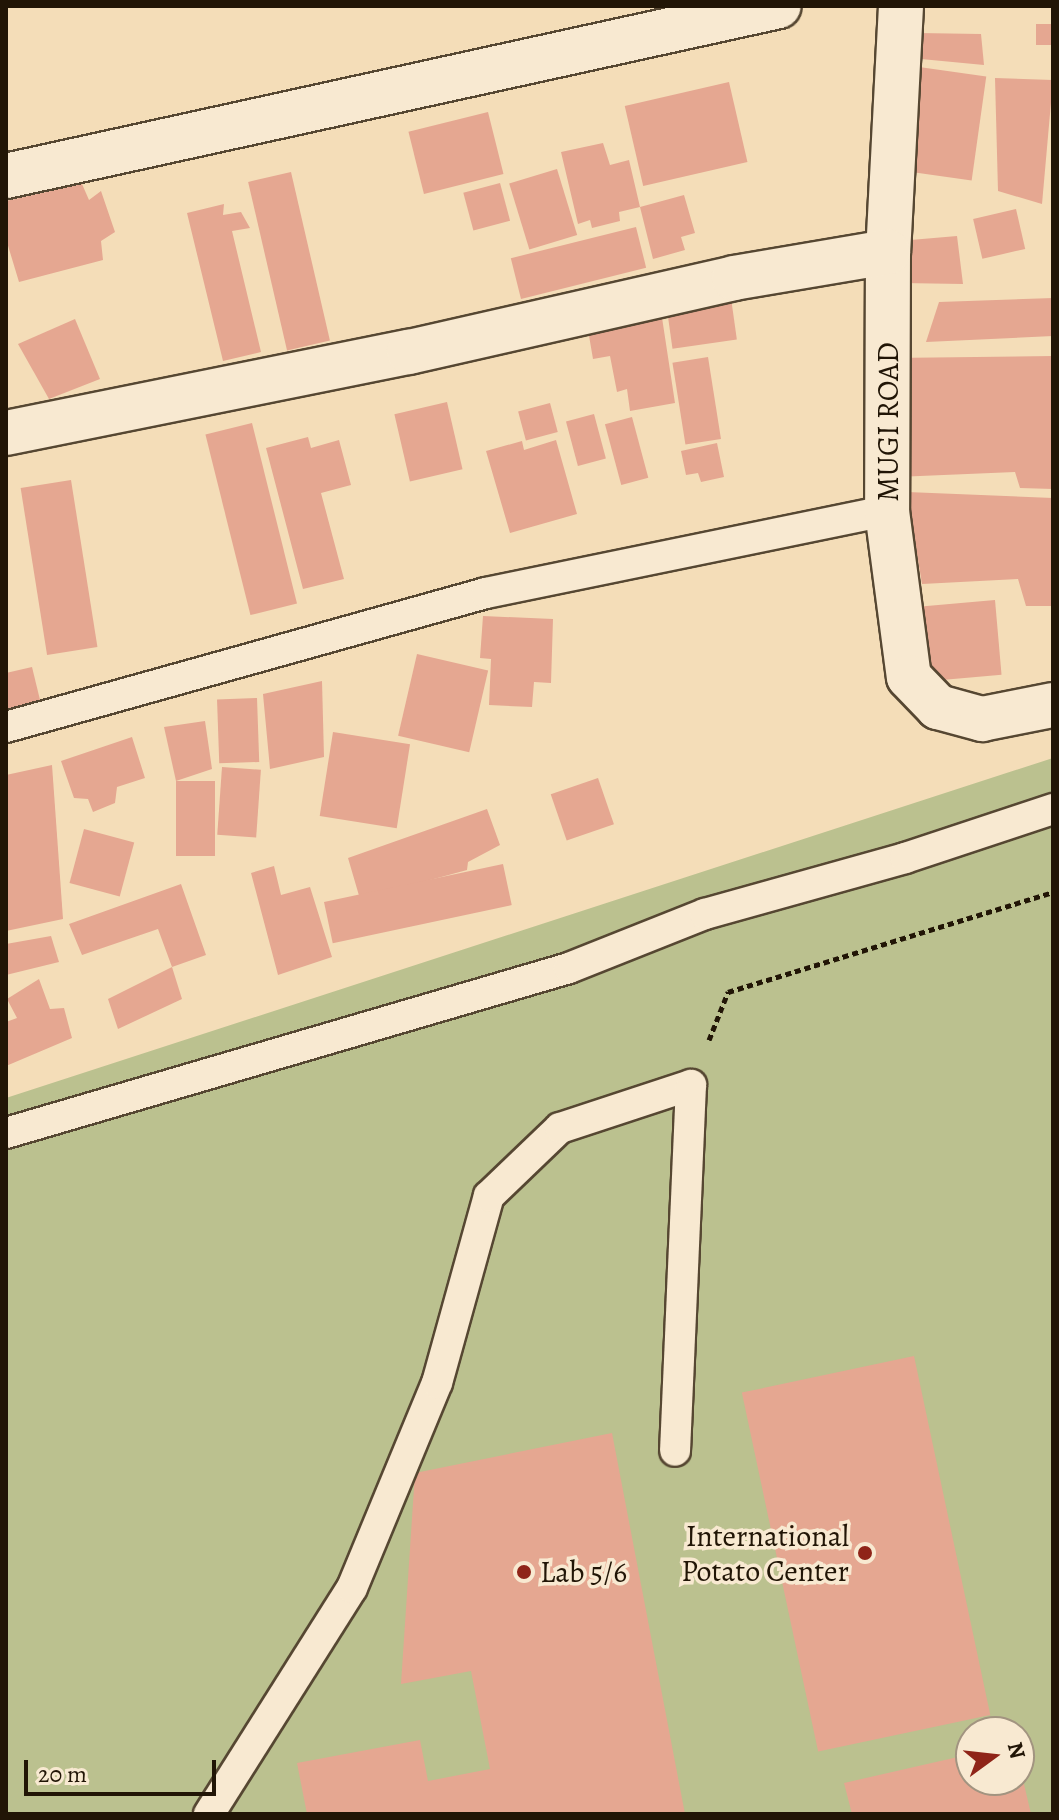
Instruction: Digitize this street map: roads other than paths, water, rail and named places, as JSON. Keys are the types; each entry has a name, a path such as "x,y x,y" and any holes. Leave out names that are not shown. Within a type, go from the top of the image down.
{"street":[{"path":"6,176 779,6"},
{"name":"MUGI ROAD","path":"901,6 888,252 887,511 909,677 938,707 982,719 1053,705"},
{"path":"6,433 379,358 734,278 888,252"}],"lane":[{"path":"6,727 486,593 887,511"},
{"path":"6,1133 569,968 705,914 905,858 1053,809"},
{"path":"209,1814 352,1588 437,1383 489,1196 560,1128 691,1085 675,1451"}],"place":[{"name":"International Potato Center","path":"865,1553"},
{"name":"Lab 5/6","path":"524,1572"}]}
